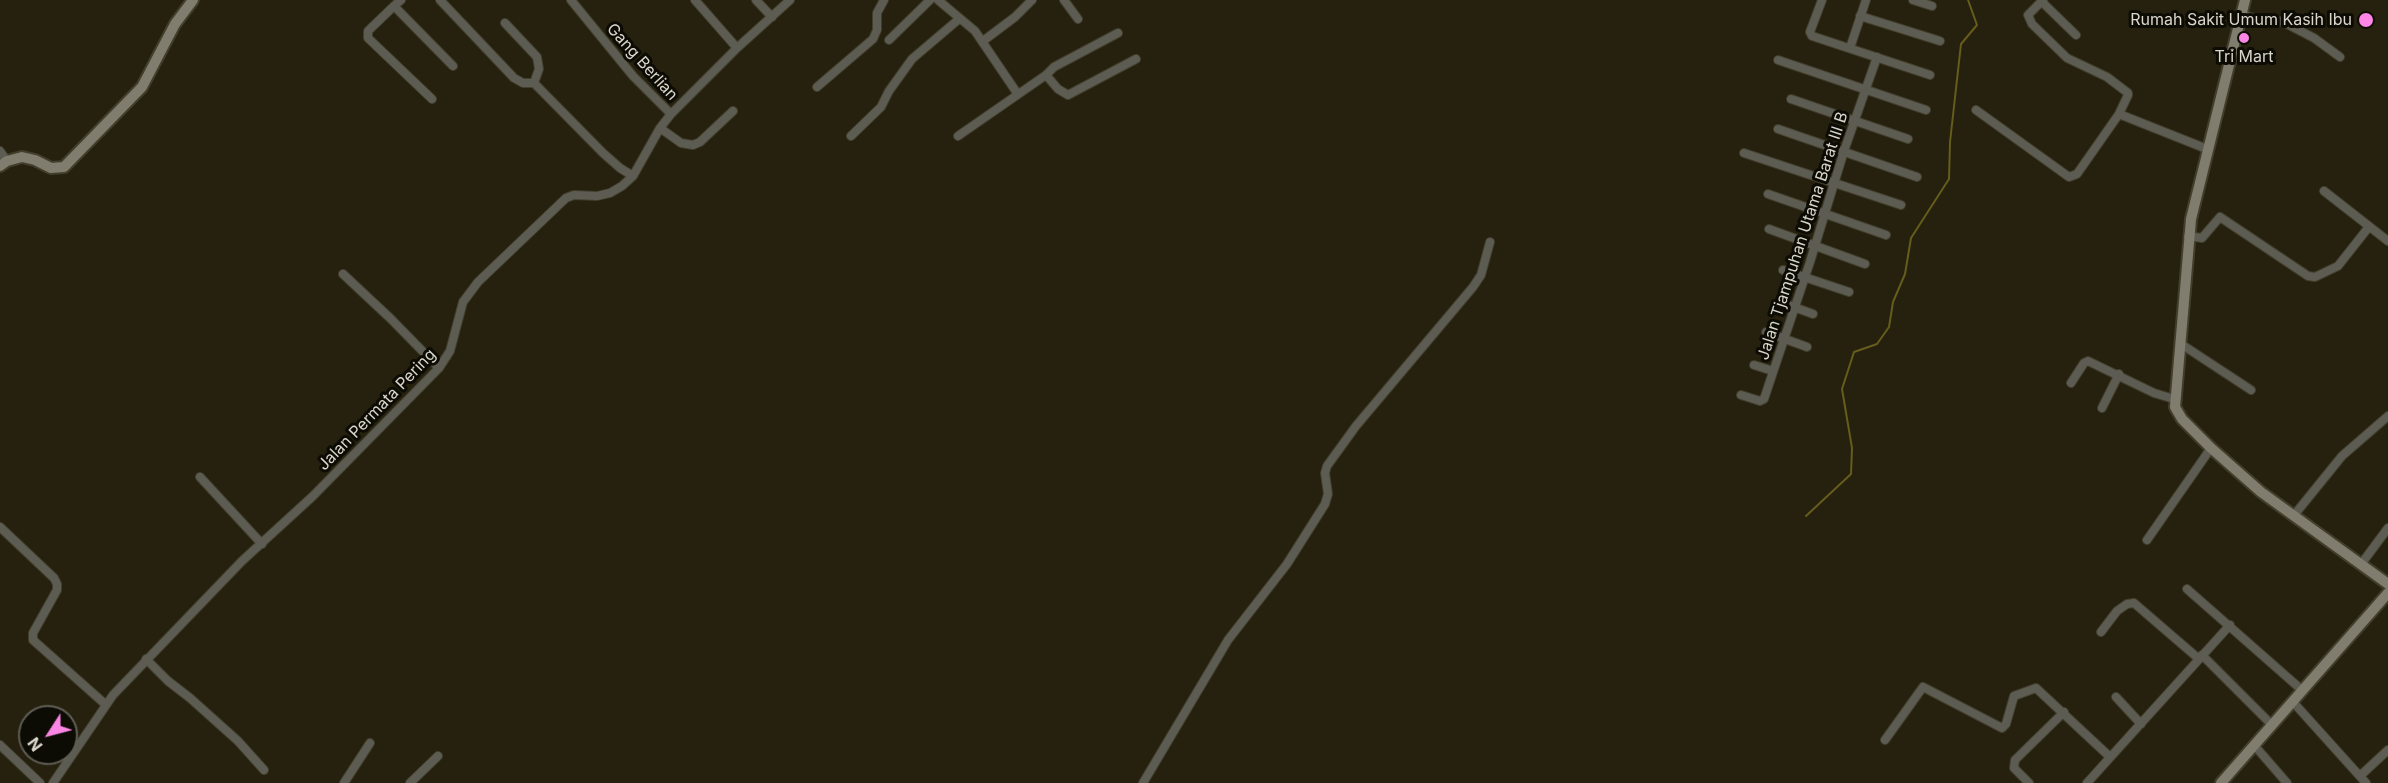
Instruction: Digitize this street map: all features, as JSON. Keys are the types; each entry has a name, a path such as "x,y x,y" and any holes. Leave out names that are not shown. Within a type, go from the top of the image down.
{"street":[{"path":"0,151 4,163 22,157 35,160 51,168 63,167 145,83 166,39 193,0"},
{"path":"401,0 368,31 368,38 432,99"},
{"path":"440,0 514,78 523,83 534,83 603,153 633,176"},
{"name":"Gang Berlian","path":"571,0 633,76 671,114"},
{"path":"695,0 737,48"},
{"path":"756,0 772,17"},
{"name":"Jalan Permata Pering","path":"53,783 105,704 146,659 242,561 356,453 439,368 450,351 463,302 478,282 566,198 574,195 597,196 610,193 622,186 633,176 660,128 671,114 737,48 790,0"},
{"path":"817,87 873,39 877,30 877,13 884,0"},
{"path":"889,40 930,0"},
{"path":"938,0 975,31 1017,93"},
{"path":"982,41 1015,17 1032,0"},
{"path":"1064,0 1078,19"},
{"path":"1822,0 1810,32 1812,36 1930,75"},
{"path":"1850,48 1866,0"},
{"path":"1913,0 1932,6"},
{"path":"2245,0 2207,149 2188,236 2184,347 2174,399 2175,407 2182,419 2211,448 2261,492 2295,514 2388,584"},
{"path":"1976,110 2069,177 2077,174 2119,114 2128,93 2107,77 2067,58 2032,24 2028,15 2043,1 2076,35"},
{"path":"394,6 453,66"},
{"path":"2241,14 2269,23 2281,21 2288,24 2314,38 2340,57"},
{"path":"1860,16 1940,41"},
{"path":"851,136 881,107 912,59 960,19"},
{"path":"505,23 537,57 540,69 534,83"},
{"path":"958,136 1046,75 1047,72 1118,33"},
{"name":"Jalan Tjampuhan Utama Barat III B","path":"1741,394 1762,401 1805,277 1833,182 1877,57"},
{"path":"1046,75 1058,89 1068,94 1136,59"},
{"path":"1778,60 1926,110"},
{"path":"1791,99 1908,139"},
{"path":"660,128 681,143 693,145 700,142 733,111"},
{"path":"2119,114 2207,149"},
{"path":"1778,129 1917,177"},
{"path":"1744,153 1901,205"},
{"path":"2324,191 2368,228 2388,241"},
{"path":"1768,194 1886,235"},
{"path":"2188,236 2202,238 2220,217 2308,276 2319,277 2338,266 2368,228"},
{"path":"1769,230 1865,264"},
{"path":"1143,783 1228,640 1287,564 1325,504 1328,494 1325,473 1327,466 1356,426 1473,287 1481,275 1490,242"},
{"path":"1784,270 1849,292"},
{"path":"343,274 439,368"},
{"path":"1780,303 1813,314"},
{"path":"1766,332 1807,347"},
{"path":"2184,347 2251,390"},
{"path":"2071,382 2086,362 2119,374 2154,393 2174,399"},
{"path":"1754,365 1773,371"},
{"path":"2102,408 2119,374"},
{"path":"2295,514 2342,456 2388,416"},
{"path":"2147,540 2211,448"},
{"path":"200,477 262,544"},
{"path":"0,527 54,578 57,584 57,590 33,633 33,640 105,704"},
{"path":"2361,563 2388,528"},
{"path":"2187,589 2302,691"},
{"path":"2221,783 2388,593"},
{"path":"2101,632 2122,606 2134,603 2200,657 2272,725"},
{"path":"2086,783 2230,625"},
{"path":"146,659 237,741 264,770"},
{"path":"1885,740 1924,687 1999,728 2006,724 2014,696 2038,688 2110,757"},
{"path":"2116,697 2141,724"},
{"path":"2293,702 2366,783"},
{"path":"2029,783 2014,768 2015,760 2064,712"},
{"path":"344,783 370,743"},
{"path":"0,745 40,783"},
{"path":"2254,745 2287,783"},
{"path":"2361,775 2388,750"},
{"path":"410,783 438,756"}],"waterway":[{"path":"1806,516 1851,474 1852,448 1842,389 1854,352 1877,344 1889,327 1893,302 1905,274 1911,238 1949,179 1950,142 1961,44 1977,25 1968,0"}],"place":[{"name":"Rumah Sakit Umum Kasih Ibu","path":"2366,20"},
{"name":"Tri Mart","path":"2244,38"}]}
